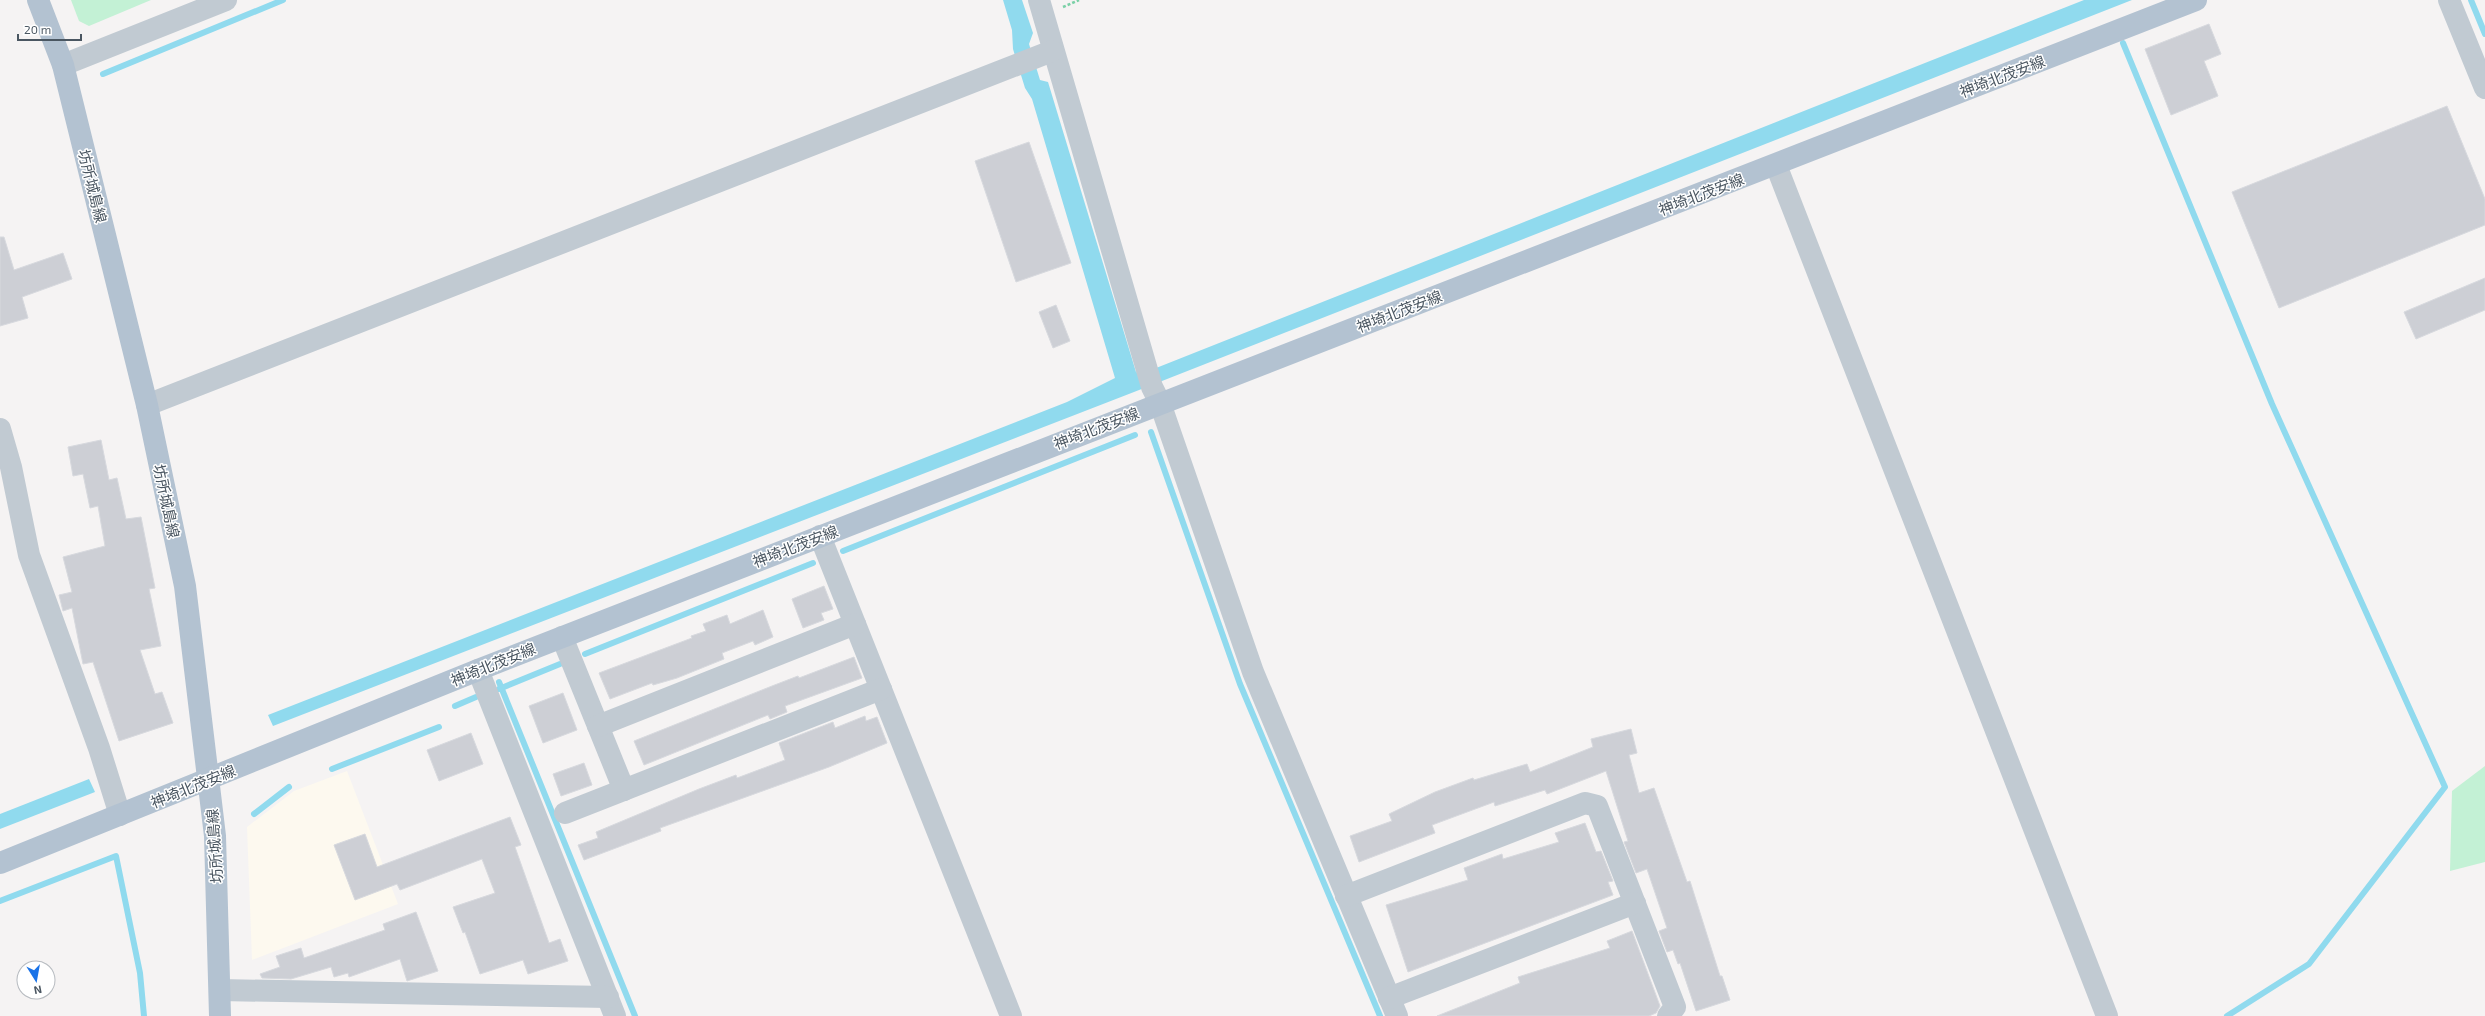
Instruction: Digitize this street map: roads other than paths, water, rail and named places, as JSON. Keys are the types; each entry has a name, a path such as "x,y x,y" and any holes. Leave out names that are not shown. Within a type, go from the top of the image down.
{"main road":[{"name":"坊所城島線","path":"38,0 64,65 147,405 185,586 215,836 220,1016"},
{"name":"神埼北茂安線","path":"0,863 478,670 820,536 1156,395 1776,165 2196,0"}],"street":[{"path":"64,65 226,0"},
{"path":"1038,0 1145,366 1253,672 1393,1007 1635,903"},
{"path":"2449,0 2485,88"},
{"path":"147,405 1052,51"},
{"path":"1776,165 2107,1016"},
{"path":"0,429 11,466 29,555 99,748 120,815"},
{"path":"820,536 1011,1016"},
{"path":"598,726 855,624"},
{"path":"562,637 624,790"},
{"path":"220,990 611,1006 478,670"},
{"path":"565,813 881,689"},
{"path":"1346,896 1585,803 1597,806 1675,1007 1668,1016"}],"water":[{"path":"1003,0 1022,0 1033,33 1029,44 1040,80 1048,82 1136,372 1141,374 2084,0 2132,0 1134,392 273,726 268,715 1067,402 1115,378 1032,99 1025,88 1013,49 1012,30"},
{"path":"89,779 95,792 0,829 0,814"}],"waterway":[{"path":"103,74 283,0"},
{"path":"2471,0 2485,34"},
{"path":"2123,43 2272,404 2445,787 2309,964 2227,1016"},
{"path":"1151,432 1240,684 1380,1016"},
{"path":"843,551 1135,435"},
{"path":"585,654 813,563"},
{"path":"499,689 560,664"},
{"path":"499,682 635,1016"},
{"path":"455,706 476,697"},
{"path":"332,769 439,727"},
{"path":"254,814 289,787"},
{"path":"0,901 116,856 140,973 144,1016"}]}
